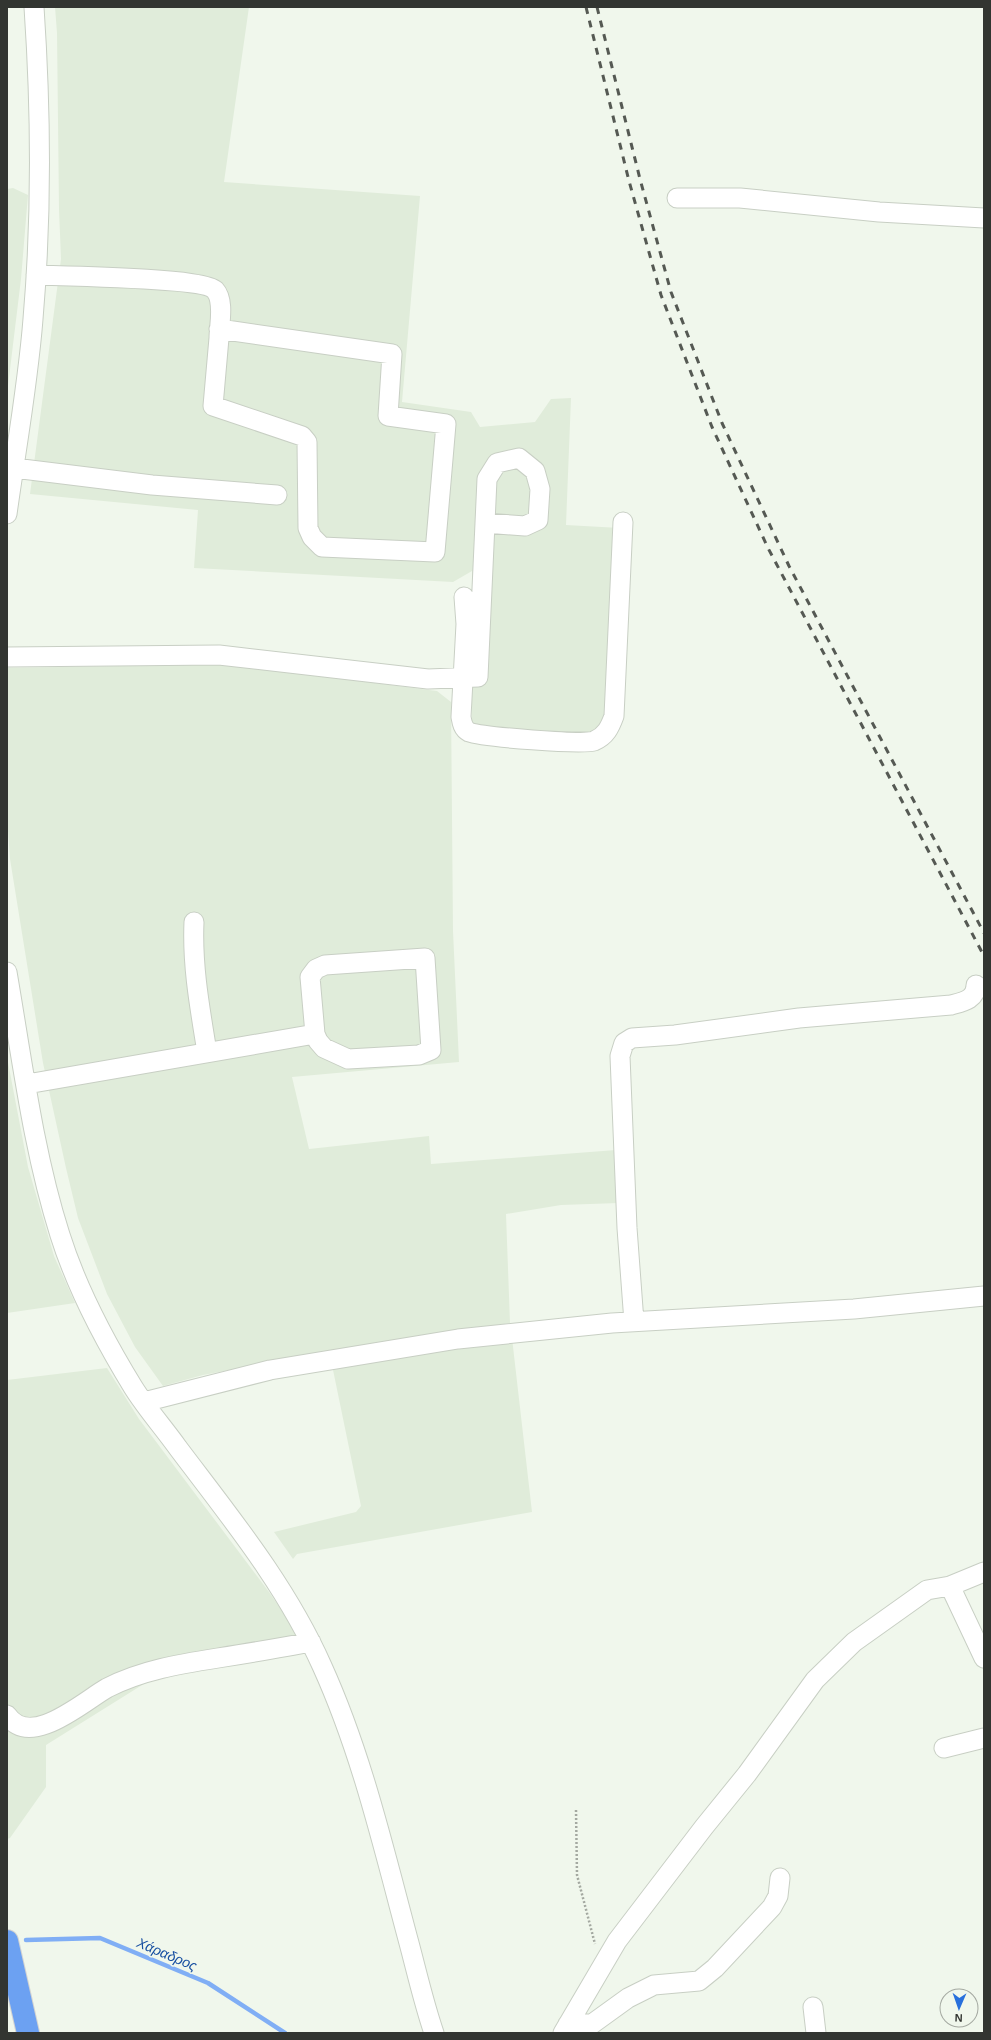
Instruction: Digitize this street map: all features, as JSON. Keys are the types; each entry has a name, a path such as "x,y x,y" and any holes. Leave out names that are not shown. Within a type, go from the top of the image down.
{"highway":[{"path":"7,1941 28,2033"}],"street":[{"path":"7,514 33,319 36,275 40,157 34,7"},
{"path":"677,198 740,198 871,211 984,218"},
{"path":"36,275 169,281 211,287 216,292 220,300 213,406 302,436 307,442 308,528 312,537 322,547 435,552 446,424 388,416 392,354 219,329"},
{"path":"14,468 152,484 277,495"},
{"path":"464,597 466,624 461,717 464,727 469,732 585,743 594,741 604,735 608,730 614,716 623,522"},
{"path":"7,658 219,655 428,679 478,677 485,523"},
{"path":"194,922 193,944 196,982 207,1052"},
{"path":"425,958 431,1050 419,1055 348,1059 324,1048 318,1041 315,1034 310,977 316,969 325,965 425,958"},
{"path":"7,972 48,1189 70,1263 100,1331 144,1402 248,1540 277,1584 311,1642 323,1667 355,1752 434,2033"},
{"path":"634,1322 627,1228 620,1056 624,1043 632,1038 675,1035 799,1018 951,1005 968,1000 974,996 976,985"},
{"path":"27,1084 315,1034"},
{"path":"144,1402 270,1370 458,1339 634,1322 854,1309 984,1296"},
{"path":"565,2029 616,1941 747,1774 814,1680 854,1642 927,1590 950,1586 984,1572"},
{"path":"950,1586 984,1658"},
{"path":"7,1715 19,1726 34,1727 53,1722 108,1688 169,1666 311,1642"},
{"path":"944,1748 984,1738"},
{"path":"565,2029 592,2024 628,1998 654,1985 699,1981 715,1968 772,1907 778,1896 780,1878"},
{"path":"813,2008 816,2033"}],"path":[{"path":"576,1810 577,1875 592,1936 602,1966"}],"shaded area":[{"path":"55,7 249,7 224,182 420,196 402,402 471,412 480,427 535,422 551,399 571,398 566,525 620,528 606,728 587,739 483,729 472,724 472,571 453,582 194,568 198,510 30,494 61,259 57,33"},
{"path":"13,188 28,195 21,279 7,394 7,189"},
{"path":"226,664 437,691 451,702 453,931 459,1062 292,1077 309,1149 429,1136 431,1164 616,1150 619,1203 561,1205 506,1214 510,1323 335,1350 203,1375 163,1386 135,1347 107,1294 78,1218 43,1063 10,859 7,817 7,668"},
{"path":"7,1057 28,1167 54,1256 75,1303 7,1313"},
{"path":"512,1338 532,1512 297,1554 293,1559 274,1532 356,1512 361,1506 332,1365"},
{"path":"107,1368 139,1419 269,1592 302,1640 187,1657 46,1745 46,1787 10,1838 7,1839 7,1380"}],"waterway":[{"name":"Χάραδρος","path":"26,1940 100,1938 208,1983 285,2033"}],"railway":[{"path":"586,7 629,181 661,295 712,427 768,548 984,956"},
{"path":"597,7 640,179 671,292 722,423 789,566 984,933"}]}
